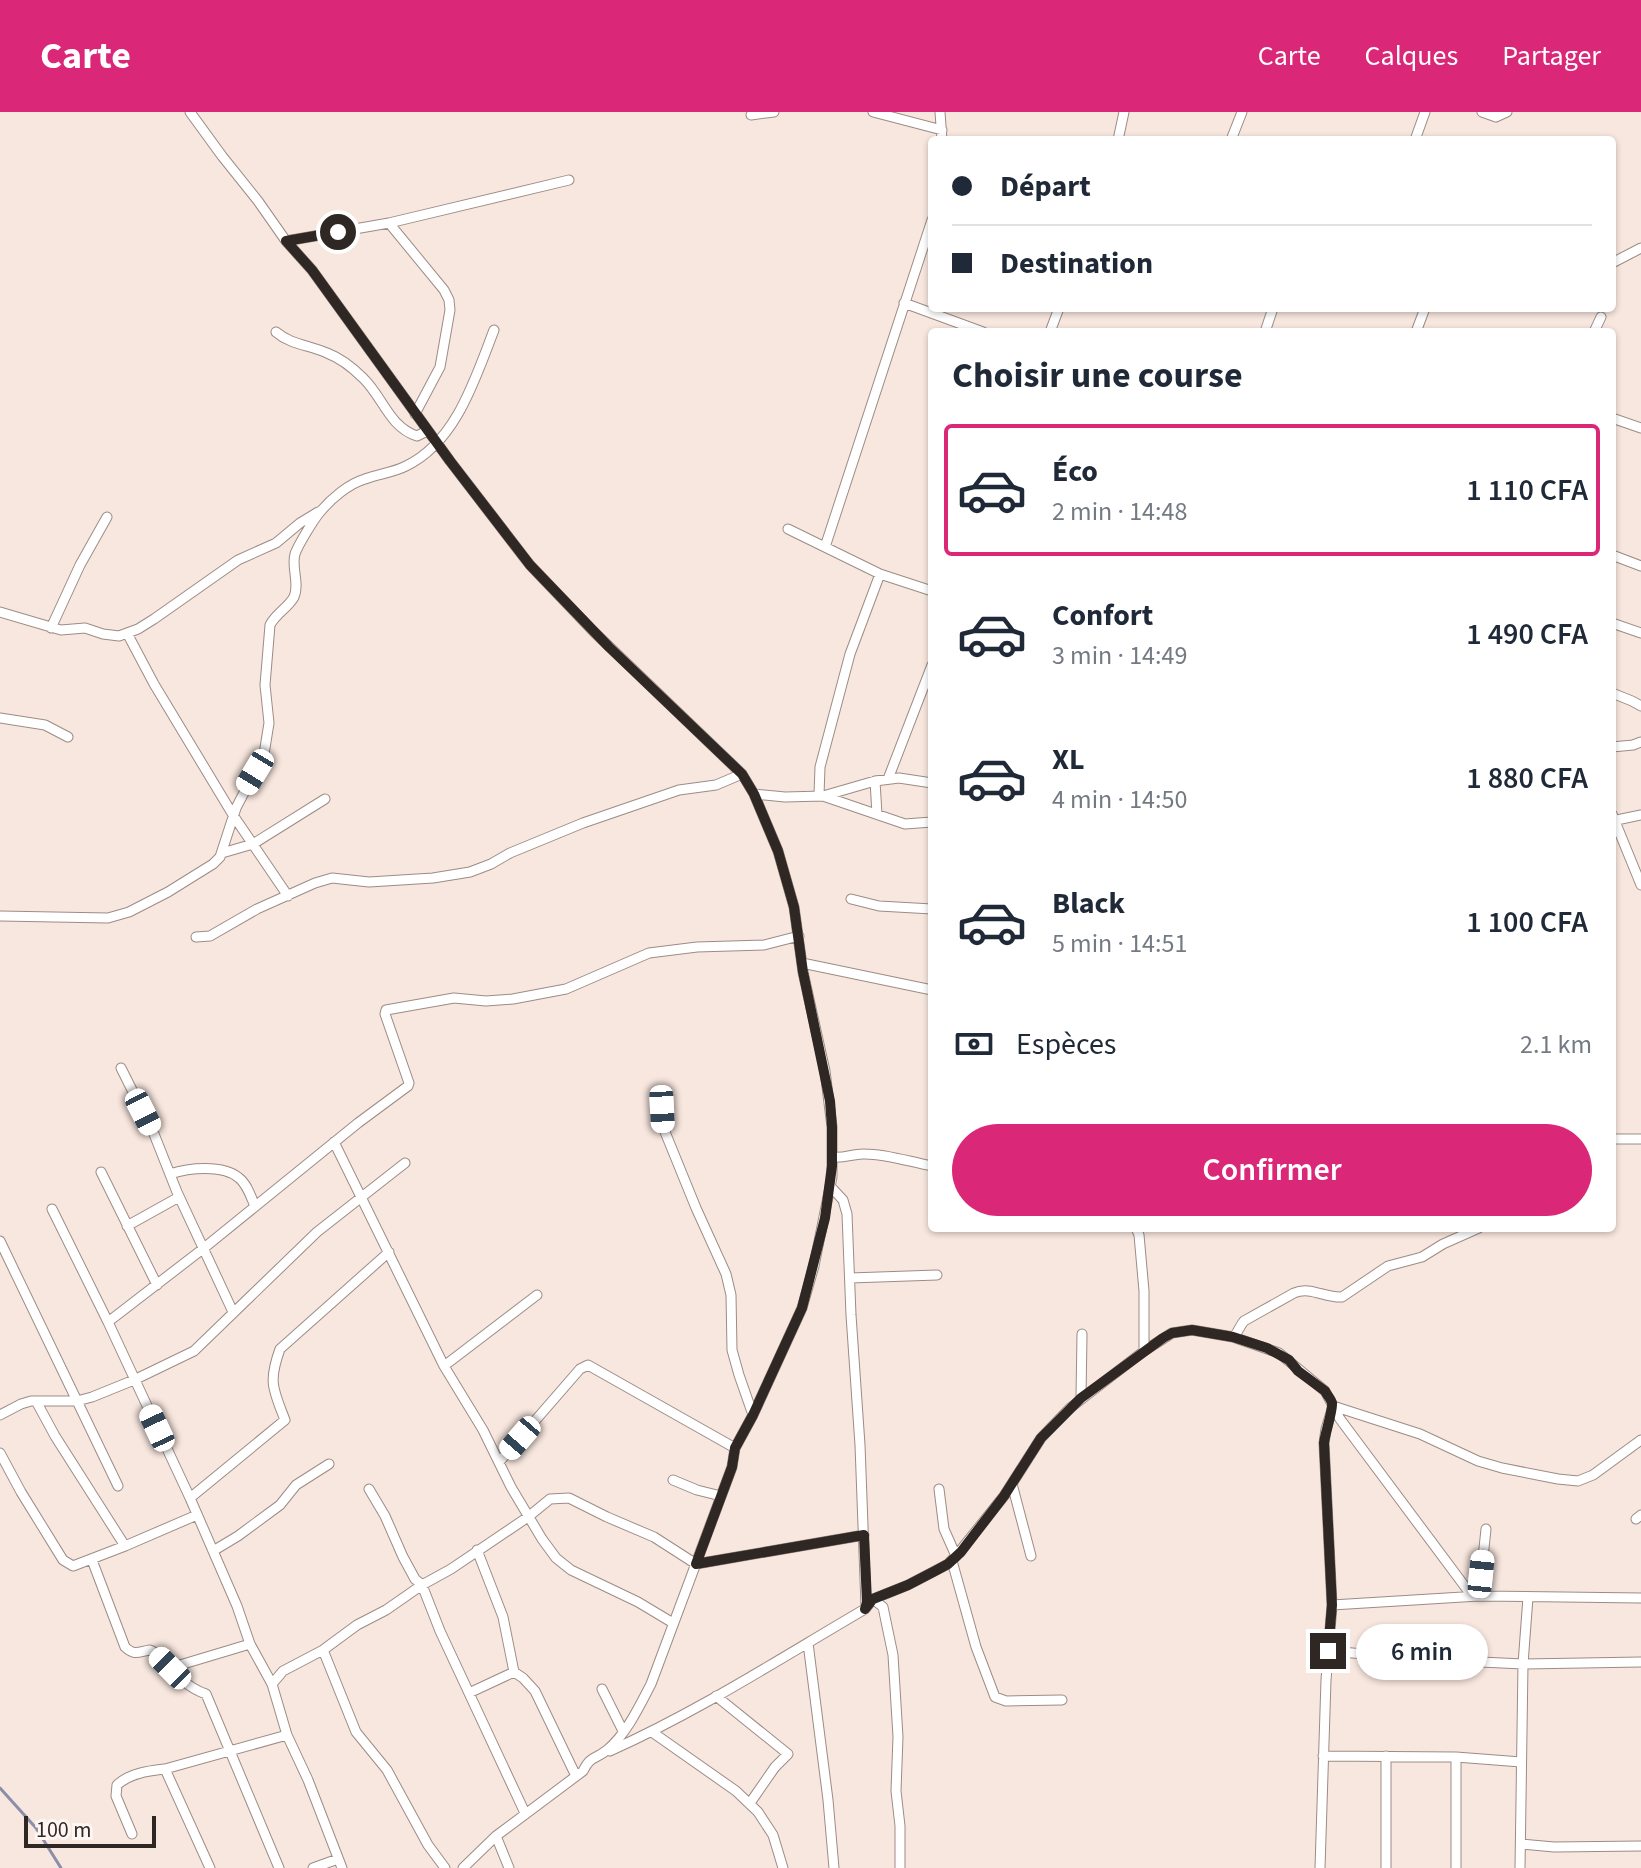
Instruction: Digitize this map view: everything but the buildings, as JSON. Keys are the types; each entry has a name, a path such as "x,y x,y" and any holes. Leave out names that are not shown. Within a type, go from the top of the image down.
{"street":[{"path":"190,112 286,241 312,270 520,554 641,679 742,774 754,794 787,880 830,1101 830,1186 802,1308 735,1448 732,1467 651,1684 638,1709 608,1750 588,1760 583,1771 496,1836 463,1868"},
{"path":"751,115 774,112"},
{"path":"873,112 942,135 940,112"},
{"path":"1119,136 1124,112"},
{"path":"1233,136 1242,112"},
{"path":"1416,136 1425,112"},
{"path":"1482,112 1496,117 1507,112"},
{"path":"286,241 389,223 569,180"},
{"path":"389,223 449,300 440,367 415,414"},
{"path":"825,547 928,232"},
{"path":"1616,261 1641,248"},
{"path":"904,303 928,312"},
{"path":"929,312 972,328"},
{"path":"1596,328 1601,317"},
{"path":"0,916 108,918 143,907 213,864 222,853 233,815 264,754 269,723 265,685 270,625 273,617 290,603 295,594 295,554 314,519 342,492 361,480 390,473 425,456 448,432 477,374 494,330"},
{"path":"276,332 284,339 331,354 342,361 363,378 402,430 417,436 427,431"},
{"path":"1616,419 1641,428"},
{"path":"0,612 51,628 85,628 119,636 154,619 238,560 265,550 321,511"},
{"path":"51,628 80,565 107,517"},
{"path":"788,529 880,574 928,590"},
{"path":"1616,557 1641,566"},
{"path":"821,795 820,767 850,654 880,574"},
{"path":"1616,624 1641,633"},
{"path":"127,633 233,815 288,896"},
{"path":"888,779 928,675"},
{"path":"1616,695 1641,706"},
{"path":"0,718 45,725 68,737"},
{"path":"1616,747 1641,742"},
{"path":"196,937 210,936 247,914 315,883 332,878 369,882 470,872 583,823 679,790 716,785 742,774"},
{"path":"754,794 785,797 821,795 899,778 928,782"},
{"path":"875,781 877,814"},
{"path":"821,795 905,824 928,822"},
{"path":"222,853 253,844 325,799"},
{"path":"1616,819 1641,815"},
{"path":"1616,826 1641,885"},
{"path":"851,899 879,906 928,909"},
{"path":"108,1322 408,1086 386,1010 454,998 486,1001 513,999 566,989 649,953 697,947 764,945 799,936"},
{"path":"802,963 928,989"},
{"path":"121,1068 154,1134 179,1197 233,1312"},
{"path":"661,1092 663,1127 726,1274 731,1295 732,1350 753,1415"},
{"path":"1616,1139 1641,1139"},
{"path":"334,1142 444,1366 500,1461 528,1517 556,1558 571,1570 638,1602 673,1623"},
{"path":"832,1157 873,1154 928,1165"},
{"path":"0,1415 21,1404 36,1401 77,1401 92,1397 194,1351 317,1232 405,1163"},
{"path":"170,1174 204,1168 236,1175 255,1206"},
{"path":"101,1172 157,1285"},
{"path":"830,1186 846,1206 864,1535 865,1609"},
{"path":"127,1226 179,1197"},
{"path":"52,1209 190,1498 237,1606 250,1644 272,1684 287,1735 340,1864 313,1868"},
{"path":"1137,1232 1144,1291 1144,1351"},
{"path":"1233,1337 1244,1321 1294,1293 1301,1290 1342,1297 1388,1266 1422,1257 1470,1232"},
{"path":"0,1241 118,1486"},
{"path":"190,1498 285,1420 273,1388 272,1371 280,1349 389,1252"},
{"path":"850,1278 937,1275"},
{"path":"444,1366 537,1295"},
{"path":"588,1760 652,1732 865,1609 873,1599 908,1585 954,1559 1012,1484 1041,1438 1081,1398 1144,1351 1182,1330 1233,1337 1279,1353 1325,1391 1340,1419 1475,1596"},
{"path":"1081,1398 1082,1334"},
{"path":"500,1461 580,1369 588,1365 735,1448"},
{"path":"36,1401 125,1546"},
{"path":"1333,1406 1420,1434 1478,1461 1558,1479 1578,1481 1593,1475 1641,1440"},
{"path":"1320,1868 1332,1605 1324,1443 1333,1406"},
{"path":"0,1453 63,1560 73,1566 197,1515"},
{"path":"213,1551 280,1505 296,1485 329,1464"},
{"path":"673,1480 721,1496"},
{"path":"1012,1484 1031,1556"},
{"path":"369,1489 415,1579 422,1585 525,1813"},
{"path":"939,1489 944,1529 976,1647 995,1697 1006,1701 1062,1700"},
{"path":"272,1684 283,1671 386,1610 528,1517 550,1499 569,1498 654,1537 696,1564 864,1535"},
{"path":"1475,1596 1486,1529"},
{"path":"477,1550 503,1617 514,1672 535,1691 576,1776"},
{"path":"92,1560 125,1647 137,1654 150,1650 154,1652 186,1683 206,1694 279,1868"},
{"path":"1332,1605 1475,1596 1641,1598"},
{"path":"1520,1868 1523,1664 1528,1597"},
{"path":"873,1599 883,1607 893,1655 900,1868"},
{"path":"808,1643 834,1868"},
{"path":"170,1668 250,1644"},
{"path":"323,1650 356,1732 387,1770 428,1845 445,1868"},
{"path":"1328,1651 1523,1664 1641,1662"},
{"path":"469,1693 514,1672"},
{"path":"602,1689 623,1731"},
{"path":"716,1696 788,1754 750,1803"},
{"path":"652,1732 750,1803 766,1821 783,1868"},
{"path":"132,1834 116,1796 117,1785 122,1780 141,1772 165,1769 287,1735"},
{"path":"1323,1756 1456,1757 1521,1762"},
{"path":"1386,1756 1386,1868"},
{"path":"1456,1757 1456,1868"},
{"path":"165,1769 210,1868"},
{"path":"496,1836 509,1868"},
{"path":"1522,1844 1641,1846"}],"waterway":[{"path":"0,1788 36,1828 61,1868"}],"route":[{"path":"338,232 286,241 312,270 450,461 547,585 742,774 763,814 787,880 830,1101 832,1177 802,1308 735,1448 732,1467 696,1564 864,1535 865,1609 873,1599 935,1571 961,1552 1004,1496 1041,1438 1081,1398 1163,1338 1182,1330 1192,1330 1233,1337 1279,1353 1325,1391 1333,1406 1324,1443 1332,1605 1328,1651"}]}
